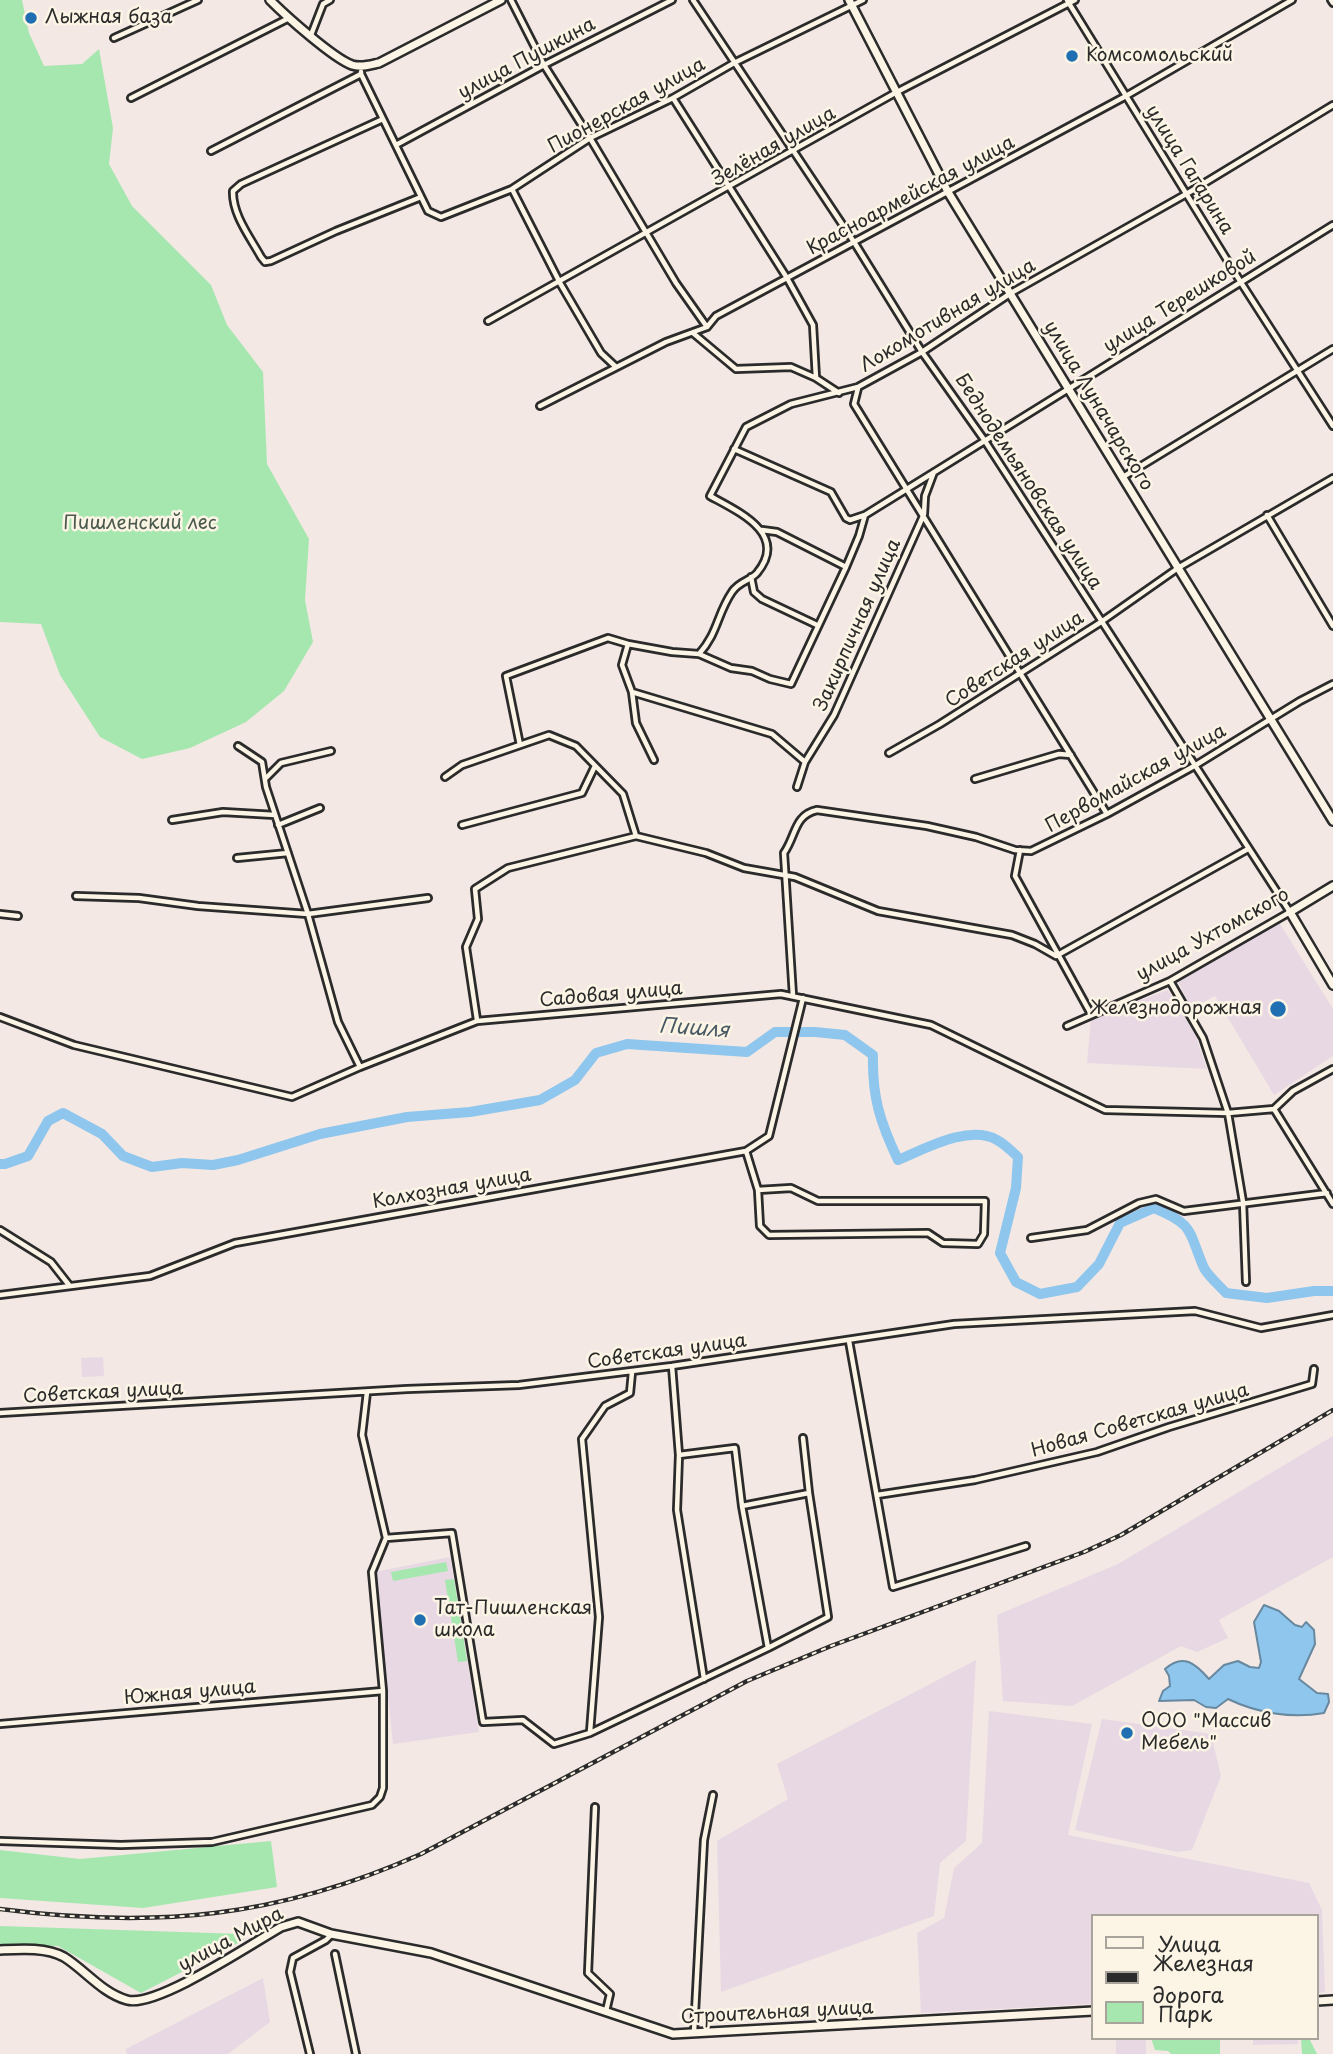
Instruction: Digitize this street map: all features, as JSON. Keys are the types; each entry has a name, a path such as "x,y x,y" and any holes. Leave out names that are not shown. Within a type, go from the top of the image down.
{"street":[{"path":"114,38 198,0"},
{"path":"270,0 339,57 362,69"},
{"path":"311,35 323,4 330,0"},
{"path":"211,151 362,69 379,63 501,0"},
{"path":"511,0 544,65 676,283 707,327"},
{"name":"улица Пушкина","path":"396,145 672,0"},
{"name":"Беднодемьяновская улица","path":"693,0 1196,765 1333,985"},
{"name":"Пионерская улица","path":"362,69 428,211 441,217 512,189 590,138 673,98 734,63 851,3 863,0"},
{"name":"Зелёная улица","path":"488,321 793,153 895,93 1075,0"},
{"name":"Красноармейская улица","path":"540,406 666,342 707,327 716,316 1126,96 1292,0"},
{"name":"улица Гагарина","path":"1068,2 1333,426"},
{"name":"улица Луначарского","path":"851,3 948,192 1333,821"},
{"path":"131,98 289,18"},
{"path":"673,98 787,278 813,325 816,379"},
{"name":"Локомотивная улица","path":"760,530 743,515 710,496 746,427 791,404 858,387 922,352 1011,293 1188,193 1333,105"},
{"path":"383,119 241,184 233,191 233,203 237,212 265,262 421,197"},
{"path":"512,189 560,283 601,354 616,367"},
{"name":"улица Терешковой","path":"864,514 1333,225"},
{"path":"692,332 736,369 791,366 839,393"},
{"path":"1122,477 1333,349"},
{"path":"858,387 854,404 1107,814"},
{"path":"734,449 831,492 846,518 850,520 864,514"},
{"name":"Закирпичная улица","path":"797,787 805,762 834,715 924,514 925,496 934,471"},
{"name":"Советская улица","path":"889,752 940,724 1021,673 1178,568 1333,478"},
{"path":"520,745 506,676 608,638 672,652 699,654 731,668 752,671 791,684 846,568 859,536 864,514"},
{"path":"1267,515 1333,626"},
{"path":"760,530 777,532 846,568"},
{"path":"699,654 710,642 731,593 744,579 757,573 768,548 766,538 760,530"},
{"path":"751,577 754,592 762,600 817,625"},
{"path":"628,644 622,665 632,692 636,723 654,760"},
{"name":"Первомайская улица","path":"1020,850 1031,851 1107,814 1333,684"},
{"path":"632,692 772,734 805,762"},
{"path":"445,777 462,765 549,735 576,746 623,794 636,836"},
{"path":"238,746 262,762 275,815 308,914 338,1023 360,1067"},
{"path":"265,779 281,763 331,751"},
{"path":"975,779 1059,754 1072,755"},
{"path":"462,825 582,793 595,766"},
{"path":"278,825 320,808"},
{"path":"793,996 784,853 792,841 795,825 807,812 817,810 927,826 1020,850 1015,876 1091,1014"},
{"path":"172,820 223,812 275,815"},
{"path":"477,1021 466,947 478,919 475,889 508,868 636,836 706,853 744,868 786,875 878,911 1012,935 1056,956 1248,849"},
{"path":"237,858 288,853"},
{"name":"улица Ухтомского","path":"1068,1026 1170,981 1333,886"},
{"path":"76,897 139,898 198,906 308,914 428,898"},
{"path":"0,914 18,916"},
{"path":"1170,981 1203,1038 1228,1113 1243,1202 1246,1282"},
{"name":"Садовая улица","path":"0,1017 74,1045 292,1097 477,1021 781,993 931,1025 1105,1110 1228,1113 1274,1109"},
{"path":"758,1190 790,1188 818,1201 985,1201 985,1234 978,1244 943,1243 928,1233 769,1235 760,1226 758,1190 746,1151 769,1136 803,998"},
{"path":"1333,1069 1293,1091 1274,1109 1333,1204"},
{"name":"Колхозная улица","path":"0,1295 150,1276 235,1243 746,1151"},
{"path":"1031,1238 1087,1230 1139,1203 1156,1199 1184,1211 1327,1193"},
{"path":"0,1230 51,1262 69,1286"},
{"name":"Советская улица","path":"0,1413 519,1385 632,1372 967,1323 1195,1311 1261,1328 1333,1315"},
{"path":"849,1341 893,1587 1026,1546"},
{"path":"672,1366 680,1455 677,1510 704,1679"},
{"name":"Новая Советская улица","path":"877,1495 975,1480 1097,1452 1169,1427 1312,1384 1314,1369"},
{"path":"590,1733 599,1617 582,1439 605,1406 630,1393 632,1372"},
{"path":"0,1841 121,1846 212,1842 372,1805 380,1797 383,1788 383,1690 372,1572 386,1538 362,1435 367,1392"},
{"path":"386,1538 452,1533 483,1722 523,1720 554,1744 590,1733 828,1617 803,1438"},
{"path":"680,1455 735,1448 742,1506 768,1648"},
{"path":"742,1506 809,1493"},
{"name":"Южная улица","path":"0,1724 383,1690"},
{"path":"694,2033 704,1840 713,1795"},
{"path":"595,1807 588,1973 610,1994 606,2012"},
{"name":"улица Мира","path":"0,1950 53,1953 112,1993 127,2000 139,2001 171,1990 281,1927 298,1922 331,1934 432,1953 606,2012"},
{"path":"310,2054 290,1972 293,1958 326,1940 331,1934"},
{"path":"335,1955 356,2054"},
{"name":"Строительная улица","path":"606,2012 673,2034 1092,2011"}],"shaded area":[{"name":"Железнодорожная","path":"1279,922 1333,1009 1333,1056 1274,1095 1215,996 1191,1009 1177,979"},
{"path":"1168,990 1195,1034 1207,1069 1087,1063 1091,1018"},
{"path":"103,1357 104,1376 82,1377 81,1358"},
{"path":"1333,1436 1333,1557 1219,1620 1228,1638 1197,1652 1181,1646 1072,1706 1003,1701 997,1615 1118,1564"},
{"name":"Тат-Пишленская школа","path":"450,1557 479,1732 393,1744 375,1572"},
{"path":"976,1660 966,1841 940,1863 934,1916 721,1992 717,1841 788,1799 777,1764"},
{"path":"989,1711 1092,1724 1068,1835 1309,1883 1322,1910 1325,1992 1319,1993 1319,1914 1092,1914 1092,2004 921,2013 917,1933 944,1918 954,1868 982,1843"},
{"path":"1102,1719 1211,1734 1221,1776 1192,1850 1177,1852 1075,1830"},
{"path":"263,1978 270,2022 228,2054 127,2054 126,2049"},
{"path":"1116,2040 1146,2040 1146,2054 1116,2054"},
{"path":"1253,2040 1298,2040 1298,2044 1253,2045"}],"green space":[{"name":"Пишленский лес","path":"0,0 22,0 29,33 44,66 82,64 99,49 113,128 109,164 132,206 211,285 227,325 263,372 267,464 309,539 305,600 313,642 284,691 246,722 190,748 142,759 100,737 60,675 41,624 0,622"},
{"path":"446,1562 448,1571 393,1581 391,1572"},
{"path":"454,1579 467,1661 458,1662 445,1580"},
{"path":"271,1841 277,1887 143,1908 0,1898 0,1850 80,1859"},
{"path":"0,1926 242,1934 244,1940 141,1993 58,1946 0,1945"},
{"path":"1152,2040 1220,2040 1220,2054 1171,2054 1168,2051 1155,2050"},
{"path":"1301,2040 1310,2040 1317,2054 1302,2054"}],"water":[{"path":"1264,1605 1279,1611 1295,1625 1302,1627 1306,1622 1314,1630 1315,1644 1299,1679 1317,1693 1328,1694 1329,1702 1324,1713 1275,1714 1228,1699 1216,1708 1206,1707 1194,1700 1159,1701 1163,1691 1170,1686 1165,1669 1171,1664 1188,1662 1199,1668 1209,1679 1224,1665 1238,1661 1259,1668 1261,1662 1254,1622"}],"waterway":[{"name":"Пишля","path":"0,1164 28,1156 48,1121 63,1113 102,1134 123,1156 152,1167 182,1163 213,1165 238,1160 320,1134 407,1117 470,1112 540,1100 575,1080 596,1053 627,1044 747,1052 775,1032 815,1032 845,1035 873,1055 878,1109 898,1160 947,1140 974,1135 997,1140 1018,1157 1016,1188 1000,1253 1016,1282 1040,1294 1077,1287 1099,1264 1120,1223 1154,1208 1184,1225 1204,1268 1226,1293 1267,1298 1333,1291"}],"railway":[{"path":"0,1909 111,1918 215,1913 265,1905 368,1876 421,1854 747,1681 831,1646 1084,1552 1121,1535 1333,1410"}],"place":[{"name":"Лыжная база","path":"31,18"},
{"name":"Комсомольский","path":"1072,56"},
{"name":"Железнодорожная","path":"1278,1009"},
{"name":"Тат-Пишленская школа","path":"420,1620"},
{"name":"ООО \"Массив Мебель\"","path":"1127,1733"}]}
